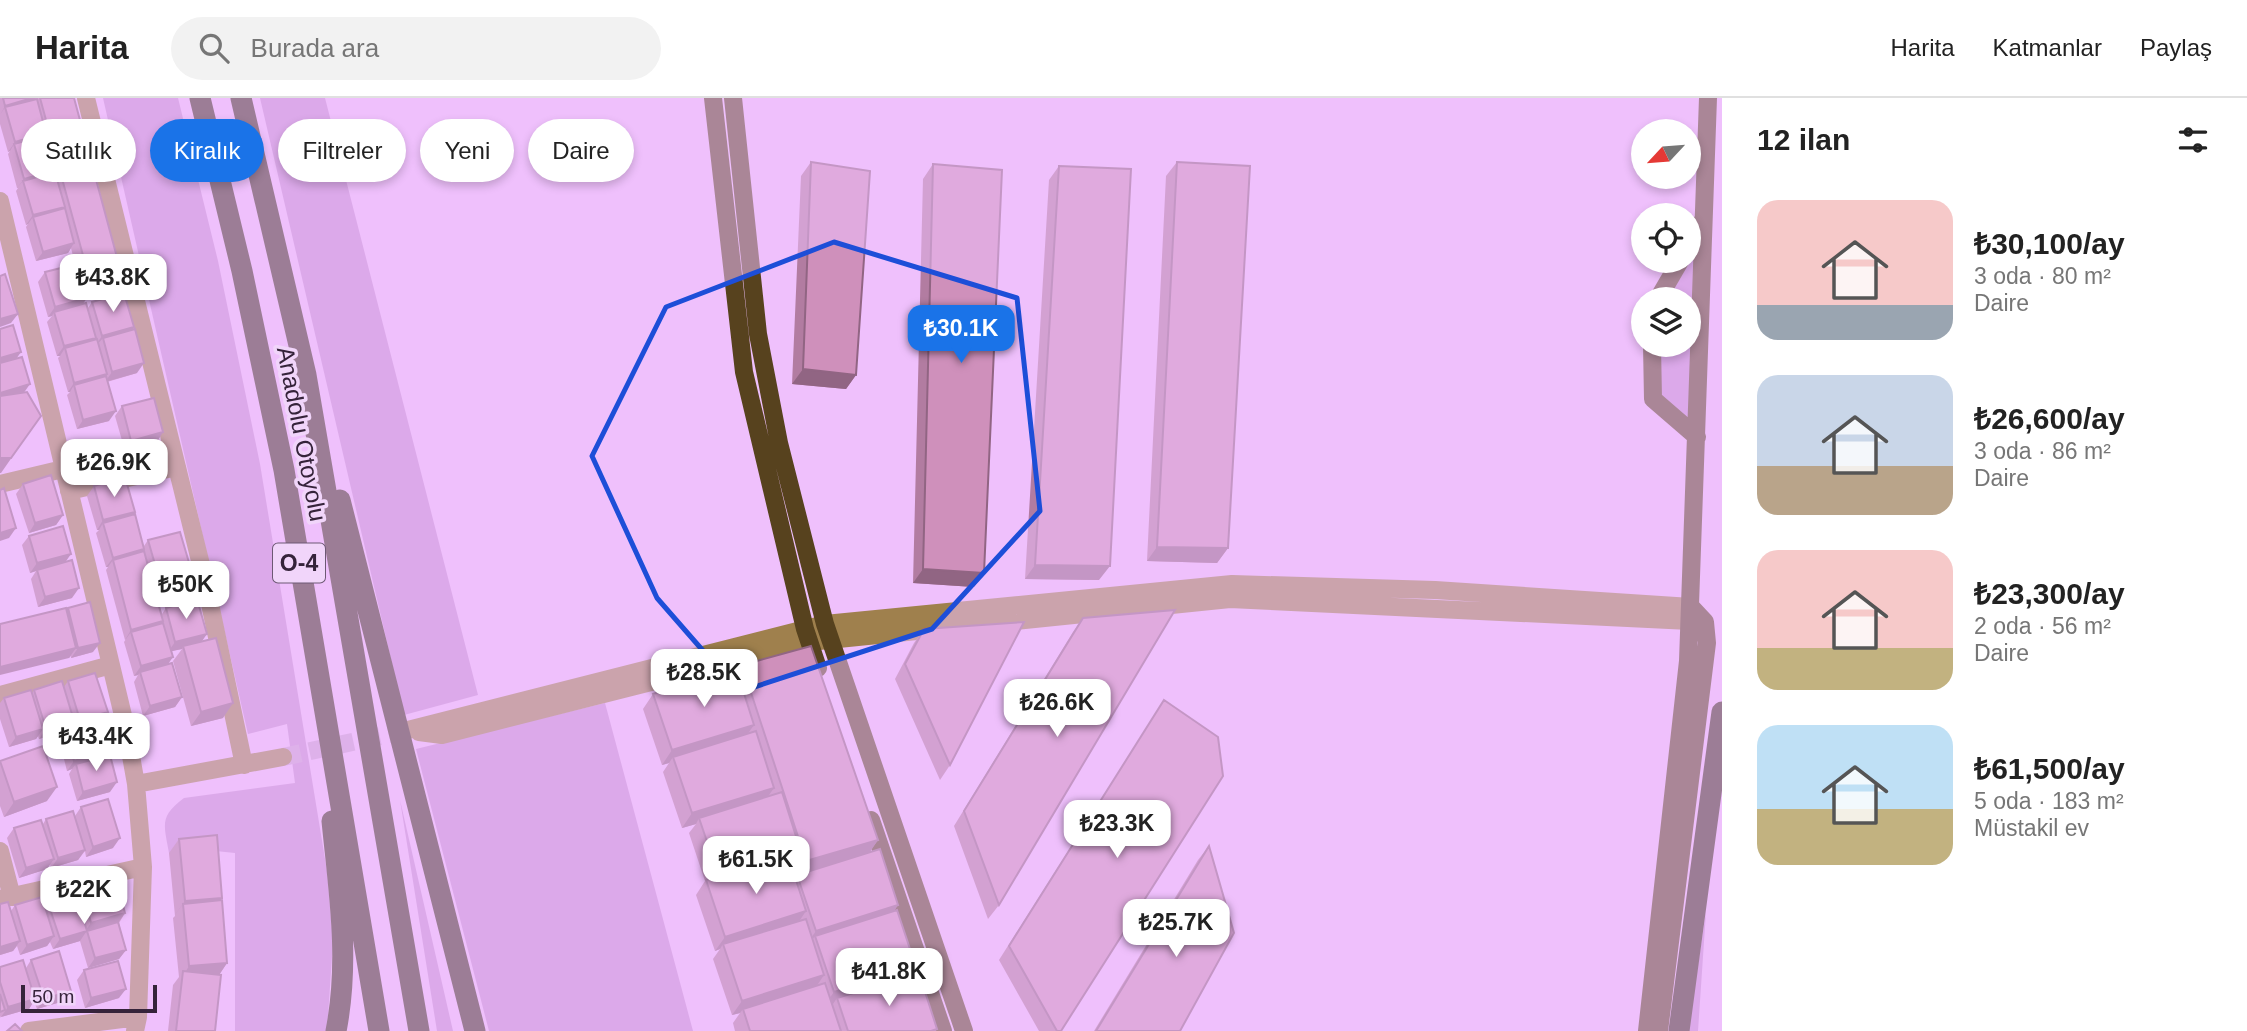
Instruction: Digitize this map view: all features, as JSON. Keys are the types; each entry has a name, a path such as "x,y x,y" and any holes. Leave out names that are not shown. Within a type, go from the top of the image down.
{"highway":[{"name":"Anadolu Otoyolu","path":"200,98 242,271 284,470 313,649 361,911 379,1031"},
{"name":"Anadolu Otoyolu","path":"241,98 306,376 419,1031"},
{"path":"306,376 364,586 475,1031"},
{"path":"313,649 345,940 341,1005 336,1031"},
{"path":"1679,1031 1722,712"}],"main road":[{"path":"713,98 744,372 807,636 822,681"},
{"path":"733,98 758,334 779,443 827,632 964,1031"},
{"path":"1647,1031 1689,661 1709,98"},
{"path":"1701,223 1704,217"},
{"path":"1652,357 1653,399 1697,437"},
{"path":"1660,1031 1707,643 1705,622 1691,614"},
{"path":"863,797 943,1031"}],"street":[{"path":"86,98 177,467 244,765"},
{"path":"0,201 8,271 63,468 111,665 136,784 143,867 137,1024 29,1031"},
{"path":"69,491 177,467"},
{"path":"0,484 63,468"},
{"path":"807,636 442,735 408,730 807,636 827,632 1232,584 1435,590 1691,614"},
{"path":"0,695 111,665"},
{"path":"136,784 283,757"},
{"path":"0,851 6,898 143,867"}],"highlighted area":[{"path":"834,242 1017,298 1040,511 932,629 739,692 657,598 592,456 666,307"}],"shaded area":[{"path":"103,98 178,98 183,119 150,119 150,182 199,182 218,261 260,464 327,871 333,942 327,1031 235,1031 235,853 206,850 169,853 165,822 170,811 184,798 295,783 287,724 248,734 122,182 136,182 136,119 108,119"},
{"path":"260,98 325,98 330,119 278,119 278,175"},
{"path":"280,182 347,182 478,695 404,715"},
{"path":"1704,217 1701,311 1701,287 1665,287 1673,273 1701,273 1701,223"},
{"path":"1652,357 1700,357 1697,437 1653,399"},
{"path":"605,703 693,1031 489,1031 416,749"},
{"path":"400,800 453,1031 437,1031"},
{"path":"1706,912 1698,1031 1688,1031"}],"building":[{"path":"3,98 32,98 5,106"},
{"path":"40,98 74,98 80,119 46,119"},
{"path":"37,99 42,119 21,119 21,140 15,142 5,107"},
{"path":"21,142 21,168 14,144"},
{"path":"811,162 870,171 856,375 803,369"},
{"path":"1177,162 1250,166 1228,548 1157,547"},
{"path":"933,164 1002,170 984,573 923,569"},
{"path":"1059,166 1131,169 1110,566 1035,565"},
{"path":"23,182 58,182 65,207 33,215"},
{"path":"63,182 97,182 118,261 87,270"},
{"path":"65,208 74,243 43,252 33,217"},
{"path":"77,264 87,298 55,307 45,272"},
{"path":"5,274 18,314 0,319 0,276"},
{"path":"124,293 134,327 102,336 92,302"},
{"path":"86,303 96,338 64,346 54,312"},
{"path":"13,325 21,352 0,358 0,329"},
{"path":"135,329 144,363 112,372 103,338"},
{"path":"97,339 107,374 74,383 65,348"},
{"path":"22,357 30,384 0,393 0,363"},
{"path":"106,376 116,411 83,420 74,385"},
{"path":"27,392 41,416 11,458 0,458 0,396"},
{"path":"154,398 163,432 131,441 122,406"},
{"path":"51,475 63,515 35,523 23,484"},
{"path":"125,477 135,512 103,520 94,486"},
{"path":"4,488 16,528 0,533 0,490"},
{"path":"135,514 144,549 113,558 103,523"},
{"path":"63,526 71,554 37,563 29,536"},
{"path":"180,532 190,566 158,575 148,540"},
{"path":"144,551 163,621 131,630 113,560"},
{"path":"72,560 79,588 45,597 37,570"},
{"path":"197,599 207,634 175,642 166,608"},
{"path":"90,602 100,643 78,648 68,608"},
{"path":"66,608 76,648 0,667 0,624"},
{"path":"1175,610 999,905 964,811 1083,618"},
{"path":"1024,622 950,765 905,664 924,629"},
{"path":"163,623 173,657 141,666 131,632"},
{"path":"216,638 233,703 201,712 183,646"},
{"path":"811,646 878,840 806,861 742,665"},
{"path":"172,663 182,697 150,706 140,672"},
{"path":"736,668 754,725 672,750 653,694"},
{"path":"95,673 108,712 80,720 68,681"},
{"path":"62,681 74,721 46,729 34,690"},
{"path":"31,690 43,729 16,737 4,698"},
{"path":"1164,700 1218,737 1223,776 1061,1031 1057,1031 1009,946"},
{"path":"101,724 108,751 74,761 66,733"},
{"path":"756,731 774,788 692,813 673,757"},
{"path":"43,746 57,787 14,802 0,761"},
{"path":"110,755 117,782 83,792 76,764"},
{"path":"782,792 800,849 718,874 699,818"},
{"path":"108,799 120,838 93,847 81,807"},
{"path":"73,811 85,850 58,858 46,819"},
{"path":"41,820 54,859 26,868 14,828"},
{"path":"217,835 222,898 185,901 179,839"},
{"path":"1209,846 1234,933 1180,1031 1096,1031"},
{"path":"880,849 898,905 816,931 797,875"},
{"path":"788,855 806,911 725,937 706,880"},
{"path":"118,886 125,913 91,923 84,895"},
{"path":"75,891 87,931 60,939 47,900"},
{"path":"42,897 54,936 27,945 15,905"},
{"path":"222,900 227,963 189,966 183,904"},
{"path":"8,902 20,941 0,947 0,904"},
{"path":"897,910 916,967 834,992 815,936"},
{"path":"806,919 824,975 742,1001 723,944"},
{"path":"118,922 126,950 95,958 87,931"},
{"path":"59,951 71,991 44,999 31,960"},
{"path":"23,960 35,999 8,1007 0,982 0,967"},
{"path":"118,961 126,989 91,998 84,970"},
{"path":"183,971 221,975 215,1031 176,1031"},
{"path":"919,973 937,1029 848,1031 837,998"},
{"path":"825,983 841,1031 750,1031 743,1009"},
{"path":"0,994 5,1010 0,1012"},
{"path":"15,1024 22,1031 7,1031"}],"tunnel":[{"path":"283,757 408,730"}]}
